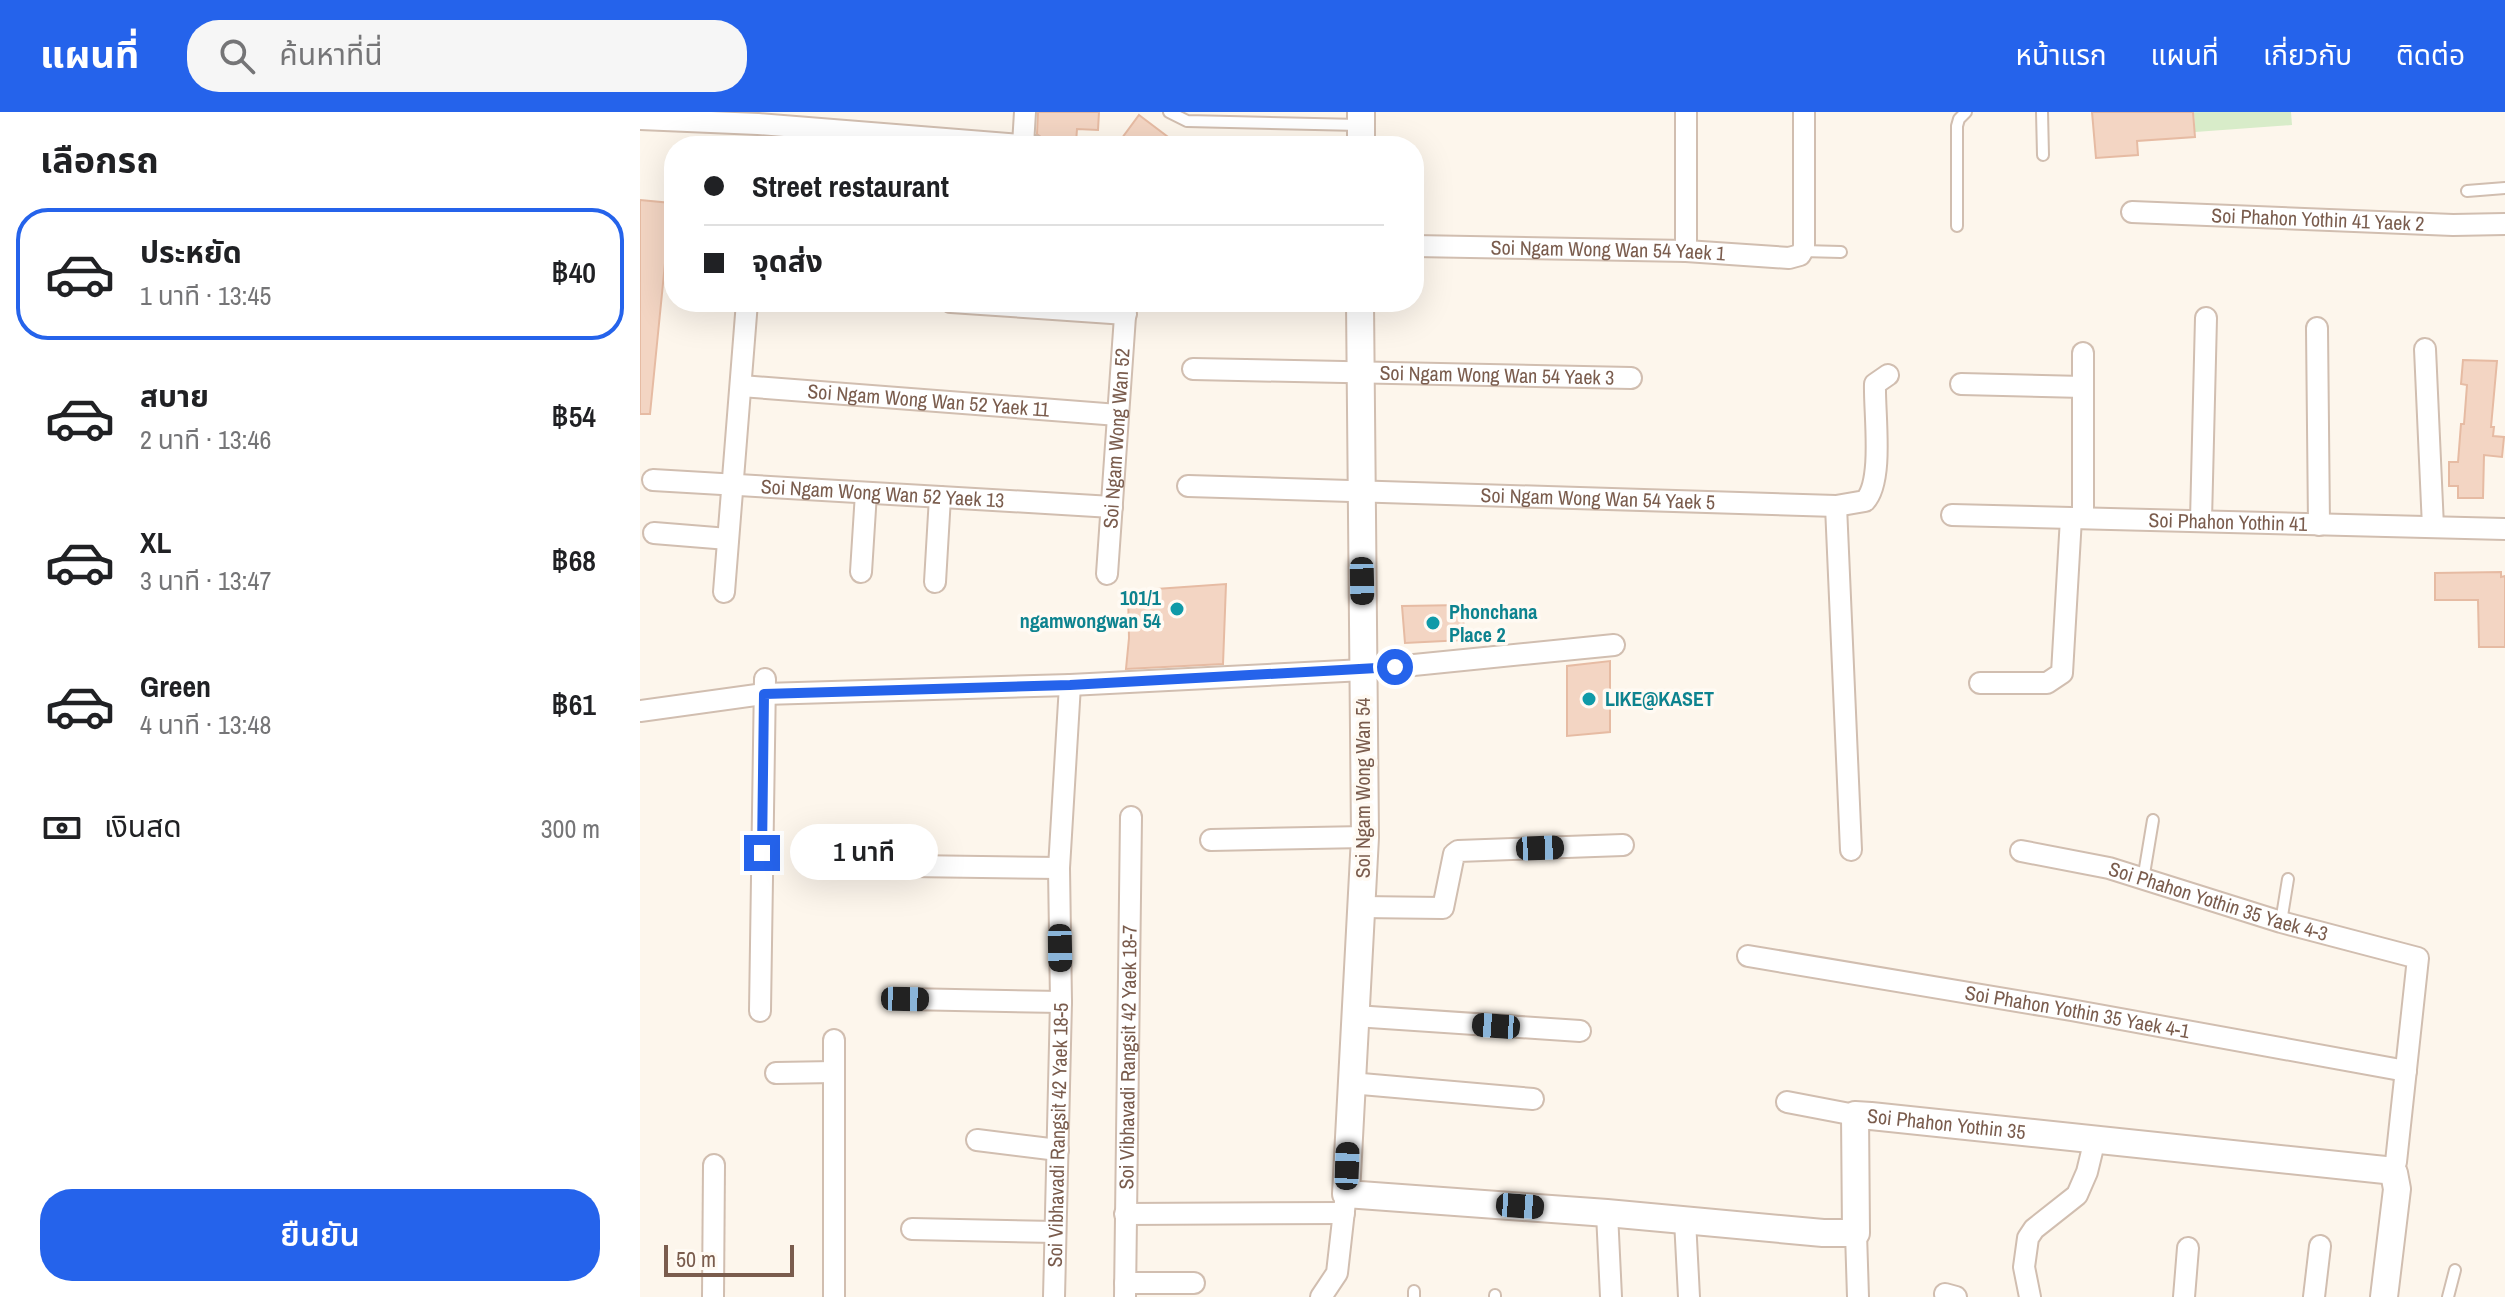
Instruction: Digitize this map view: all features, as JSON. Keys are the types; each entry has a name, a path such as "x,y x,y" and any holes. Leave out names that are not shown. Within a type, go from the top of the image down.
{"street":[{"path":"1024,136 1025,112"},
{"path":"1686,112 1686,251"},
{"path":"1801,253 1804,112"},
{"path":"640,119 758,118 935,136"},
{"name":"Soi Phahon Yothin 41 Yaek 2","path":"2132,212 2453,225 2505,224"},
{"name":"Soi Ngam Wong Wan 54 Yaek 1","path":"1424,246 1686,251 1789,258 1801,253"},
{"path":"724,592 746,312"},
{"name":"Soi Ngam Wong Wan 52","path":"1107,574 1126,312"},
{"name":"Soi Ngam Wong Wan 54","path":"1321,1297 1337,1273 1345,1204 1365,837 1360,312"},
{"path":"2201,520 2206,318"},
{"path":"2317,328 2319,525"},
{"path":"2425,349 2433,527"},
{"path":"1980,683 2047,683 2062,673 2077,518 2083,353"},
{"name":"Soi Ngam Wong Wan 54 Yaek 3","path":"1193,369 1631,378"},
{"name":"Soi Ngam Wong Wan 54 Yaek 5","path":"1188,486 1836,506 1865,501 1872,491 1876,453 1875,384 1888,375"},
{"path":"1961,384 2083,387"},
{"name":"Soi Ngam Wong Wan 52 Yaek 11","path":"741,386 1118,415"},
{"name":"Soi Ngam Wong Wan 52 Yaek 13","path":"653,480 1112,507"},
{"path":"861,572 866,493"},
{"path":"935,582 940,497"},
{"path":"1836,506 1851,850"},
{"name":"Soi Phahon Yothin 41","path":"1952,515 2505,529"},
{"path":"654,533 728,539"},
{"path":"640,711 764,686 1070,685 1364,670 1614,645"},
{"name":"Soi Vibhavadi Rangsit 42 Yaek 18-5","path":"1054,1297 1061,1002 1059,868 1070,685"},
{"path":"760,1011 764,686"},
{"name":"Soi Vibhavadi Rangsit 42 Yaek 18-7","path":"1125,1290 1131,817"},
{"path":"1211,840 1365,837"},
{"path":"1361,907 1443,908 1454,854 1458,851 1623,845"},
{"name":"Soi Phahon Yothin 35 Yaek 4-3","path":"2021,851 2109,868 2281,922 2416,957 2406,1071"},
{"path":"909,866 1059,868"},
{"name":"Soi Phahon Yothin 35 Yaek 4-1","path":"1748,956 2406,1071"},
{"path":"905,999 1061,1002"},
{"path":"1355,1016 1580,1031"},
{"path":"834,1040 834,1297"},
{"path":"2384,1297 2397,1189 2396,1178 2391,1172 2396,1162 2406,1071"},
{"path":"776,1073 834,1072"},
{"path":"1350,1083 1533,1099"},
{"path":"1787,1102 1855,1115"},
{"name":"Soi Phahon Yothin 35","path":"1856,1233 1855,1115 2391,1172"},
{"path":"2030,1297 2024,1267 2028,1238 2034,1229 2077,1195 2087,1172 2095,1139"},
{"path":"977,1140 1058,1150"},
{"path":"713,1297 714,1165"},
{"path":"1125,1214 1345,1204 1607,1213 1823,1233 1856,1233 1858,1297"},
{"path":"1607,1213 1611,1297"},
{"path":"1685,1220 1689,1297"},
{"path":"912,1229 1055,1232"},
{"path":"2314,1297 2320,1246"},
{"path":"2184,1297 2188,1248"},
{"path":"1125,1290 1194,1283"}],"lane":[{"path":"1169,112 1187,121 1361,128"},
{"path":"1957,226 1957,126 1966,112"},
{"path":"2042,112 2043,155"},
{"path":"2467,191 2505,188"},
{"path":"1801,253 1841,252"},
{"path":"2143,880 2153,820"},
{"path":"2281,922 2288,879"},
{"path":"2448,1297 2455,1270"}],"green space":[{"path":"2194,112 2291,112 2292,125 2195,132"}],"building":[{"path":"1038,112 1099,112 1098,130 1077,129 1076,136 1037,134"},
{"path":"2092,112 2193,112 2195,137 2137,141 2138,155 2096,158"},
{"path":"1139,115 1167,136 1123,136"},
{"path":"640,200 664,202 664,273 650,414 640,414"},
{"path":"2463,360 2497,361 2491,427 2494,427 2493,436 2504,437 2502,457 2484,455 2483,498 2458,498 2458,486 2449,486 2449,462 2458,462 2461,424 2464,424 2467,385 2461,384"},
{"path":"2501,572 2501,577 2505,576 2505,647 2479,647 2478,600 2435,600 2435,573"},
{"name":"101/1 ngamwongwan 54","path":"1226,584 1223,664 1126,669 1128,591"},
{"name":"Phonchana Place 2","path":"1463,605 1464,640 1405,643 1402,606"},
{"name":"LIKE@KASET","path":"1610,661 1610,732 1567,736 1567,666"}],"place":[{"name":"101/1 ngamwongwan 54","path":"1177,609"},
{"name":"Phonchana Place 2","path":"1433,623"},
{"name":"LIKE@KASET","path":"1589,699"}],"route":[{"path":"762,853 764,694 1070,685 1395,667"}]}
